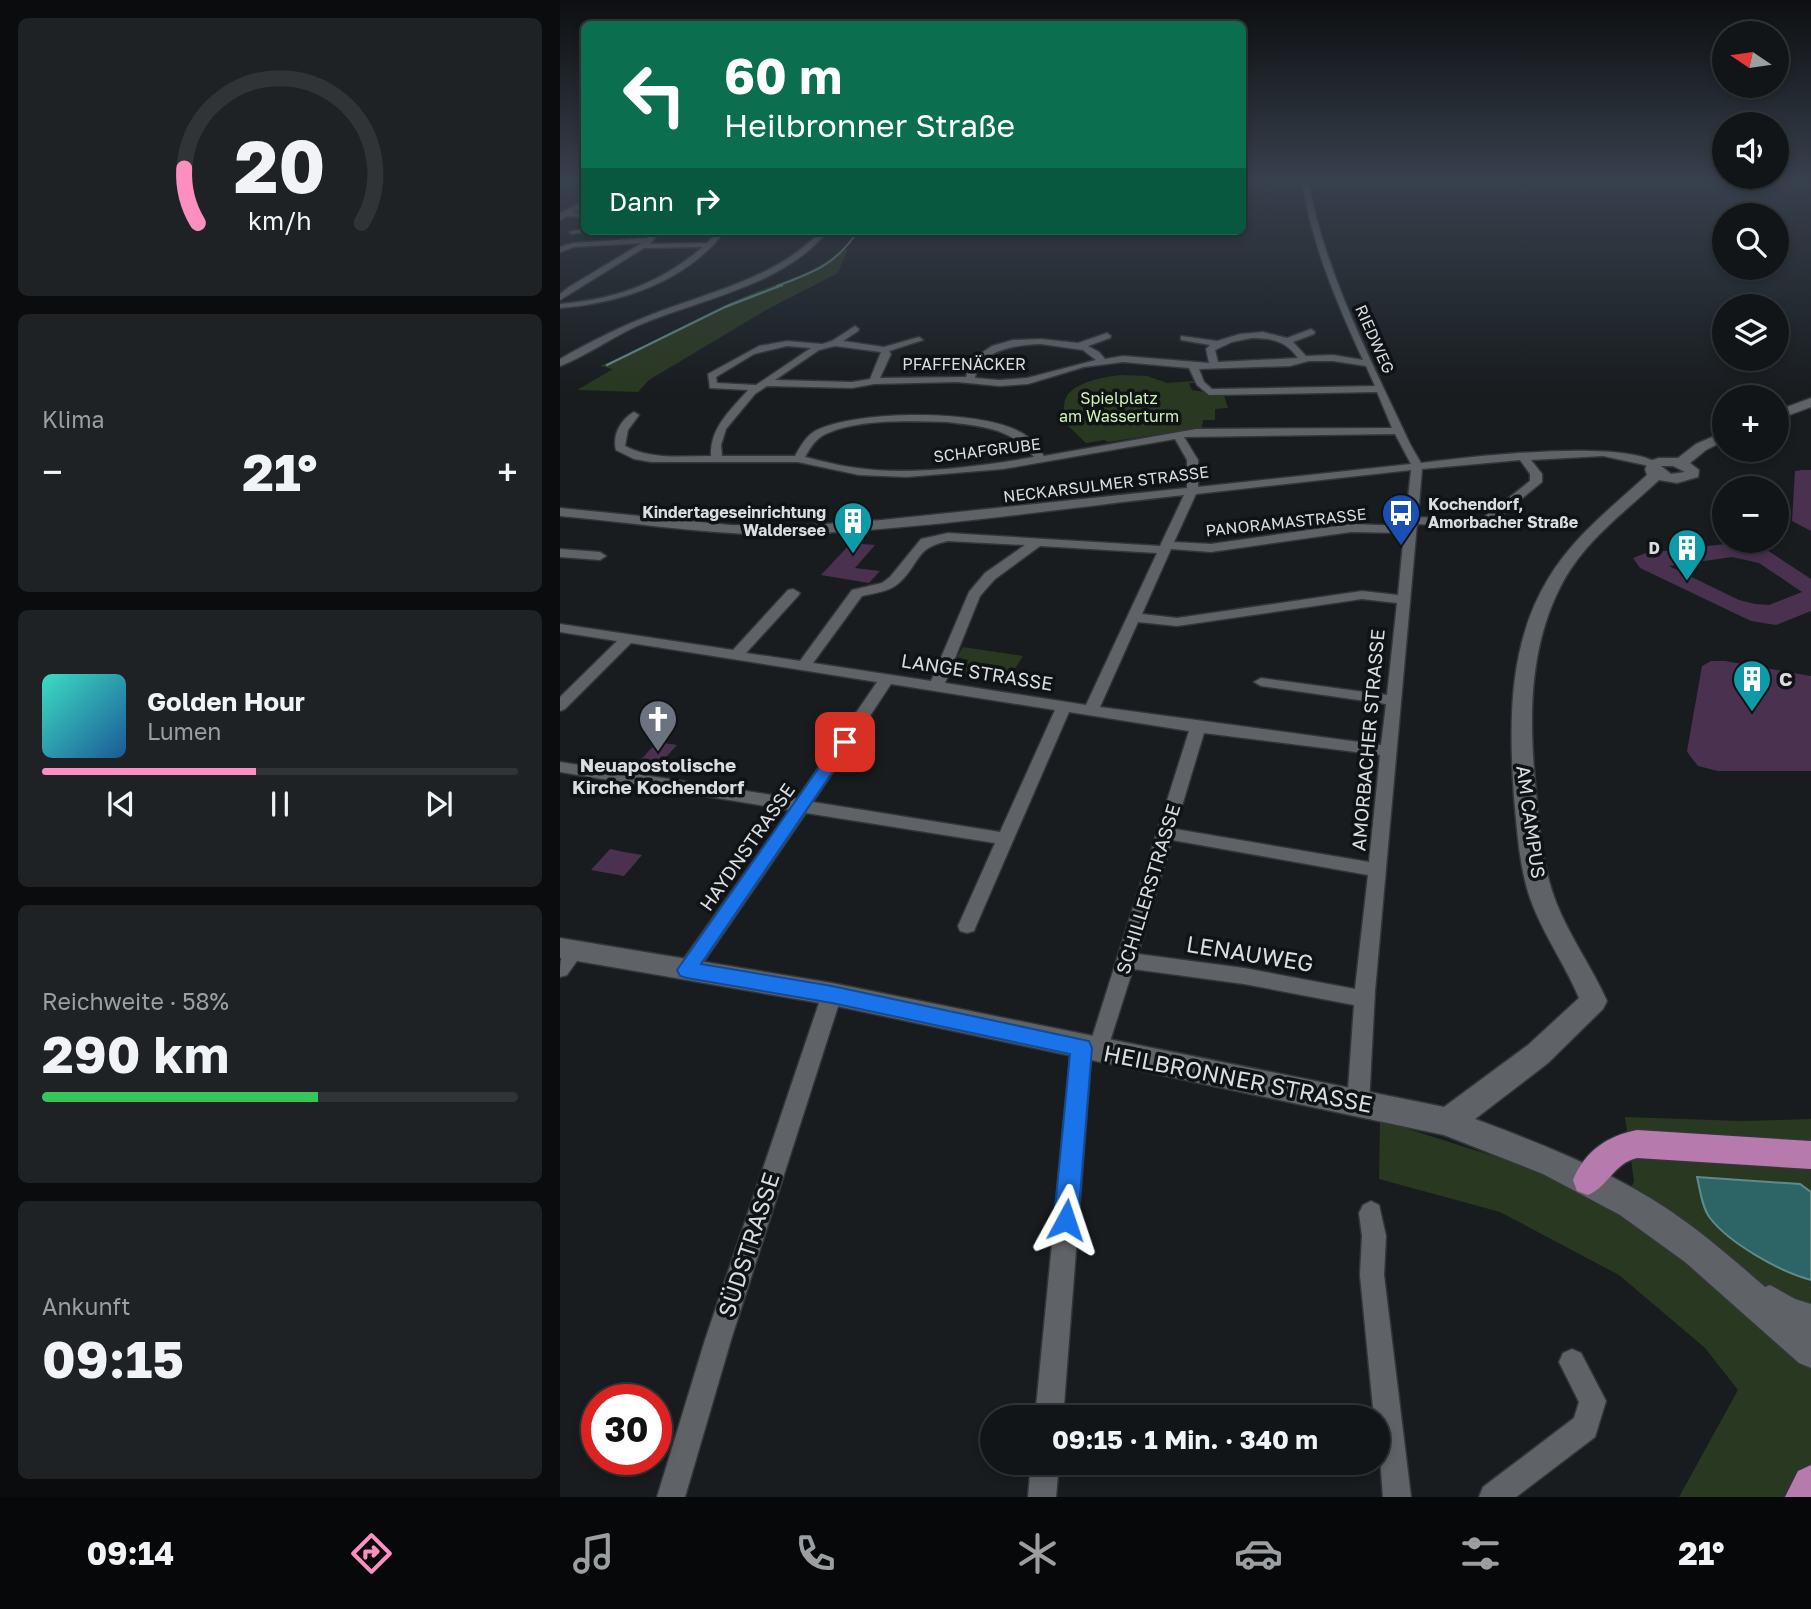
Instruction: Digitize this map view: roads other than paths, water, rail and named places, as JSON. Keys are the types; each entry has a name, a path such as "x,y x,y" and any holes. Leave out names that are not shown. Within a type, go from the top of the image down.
{"highway":[{"path":"1588,1180 1601,1160 1620,1148 1637,1144 1811,1154"},
{"path":"1804,1497 1811,1484"}],"street":[{"path":"560,298 564,291 634,251"},
{"path":"560,306 616,300 634,295 702,251"},
{"path":"560,363 610,334 768,271 804,251"},
{"name":"RIEDWEG","path":"1321,251 1325,266 1380,388"},
{"path":"835,343 855,329"},
{"path":"1285,342 1311,332"},
{"path":"1081,345 1107,336"},
{"path":"1214,365 1210,349 1231,338 1262,336 1285,342 1296,348 1304,359"},
{"path":"1184,338 1217,344"},
{"path":"717,458 716,445 721,428 762,386 821,346 835,343 884,350 919,340"},
{"name":"PFAFFENÄCKER","path":"821,346 794,342 762,346 711,376 713,386 852,385 874,381 970,380 999,383 1028,381 1102,360 1147,360 1193,366 1346,358 1367,363"},
{"path":"970,380 974,362 1001,345 1081,345 1094,350 1102,360"},
{"path":"874,381 886,354 884,350"},
{"path":"1193,366 1200,383 1209,393 1380,388 1406,451 1416,465"},
{"path":"1789,411 1811,402"},
{"name":"SCHAFGRUBE","path":"634,415 620,433 620,448 629,454 651,459 798,459 859,472 907,474 965,471 1177,435 1230,430 1398,431"},
{"path":"798,459 809,442 831,428 855,422 927,419 997,426 1022,438 1042,460"},
{"path":"1091,710 1192,490 1194,464 1188,448 1177,435"},
{"path":"1654,468 1667,461 1681,463 1712,442"},
{"name":"NECKARSULMER STRASSE","path":"560,512 730,529 797,530 881,524 1416,465 1522,456 1603,453 1654,468"},
{"name":"PANORAMASTRASSE","path":"805,664 857,593 886,586 895,580 925,542 948,537 1210,548 1366,527 1468,526 1487,523 1536,482 1536,474 1522,456"},
{"name":"AM CAMPUS","path":"1618,512 1671,478 1684,479 1693,474 1692,470 1681,463"},
{"name":"AMORBACHER STRASSE","path":"1358,1104 1365,999 1416,465"},
{"path":"1654,468 1671,478"},
{"name":"AM CAMPUS","path":"1448,1122 1538,1054 1594,1000 1582,971 1549,915 1540,891 1527,827 1520,738 1521,683 1534,624 1554,584 1589,536 1654,476 1654,468"},
{"path":"937,685 974,595 990,576 1038,542"},
{"path":"560,553 600,556"},
{"path":"737,654 793,593"},
{"path":"1134,617 1177,622 1362,595 1402,600"},
{"name":"LANGE STRASSE","path":"560,628 1198,727 1388,751"},
{"path":"560,706 628,638"},
{"name":"HAYDNSTRASSE","path":"687,970 888,677"},
{"path":"1261,682 1393,701"},
{"path":"967,926 1064,706"},
{"name":"SCHILLERSTRASSE","path":"1050,1405 1090,1049 1126,960 1198,727"},
{"path":"560,767 1006,839"},
{"path":"1165,833 1378,870"},
{"name":"HEILBRONNER STRASSE","path":"565,956 687,970 832,994 1448,1122 1502,1141 1588,1180 1658,1221 1811,1350"},
{"name":"LENAUWEG","path":"1126,960 1244,976 1365,999"},
{"name":"SÜDSTRASSE","path":"671,1497 718,1340 832,994"},
{"path":"1371,1213 1374,1236 1372,1275 1397,1497"},
{"path":"1694,1249 1787,1314 1811,1321"},
{"path":"1493,1497 1585,1427 1593,1401 1572,1362"},
{"path":"1042,1497 1044,1475"}],"water":[{"path":"1697,1177 1800,1184 1811,1192 1811,1280 1756,1255 1719,1228 1705,1209"}],"waterway":[{"path":"777,286 823,266 842,251"},
{"path":"607,365 725,307 782,285"}],"place":[{"name":"Kochendorf, Amorbacher Straße","path":"1401,547"},
{"name":"Kindertageseinrichtung Waldersee","path":"853,555"},
{"name":"D","path":"1687,582"},
{"name":"C","path":"1752,713"},
{"name":"Neuapostolische Kirche Kochendorf","path":"658,753"}],"park label":[{"name":"Spielplatz am Wasserturm","path":"1119,407"}]}
